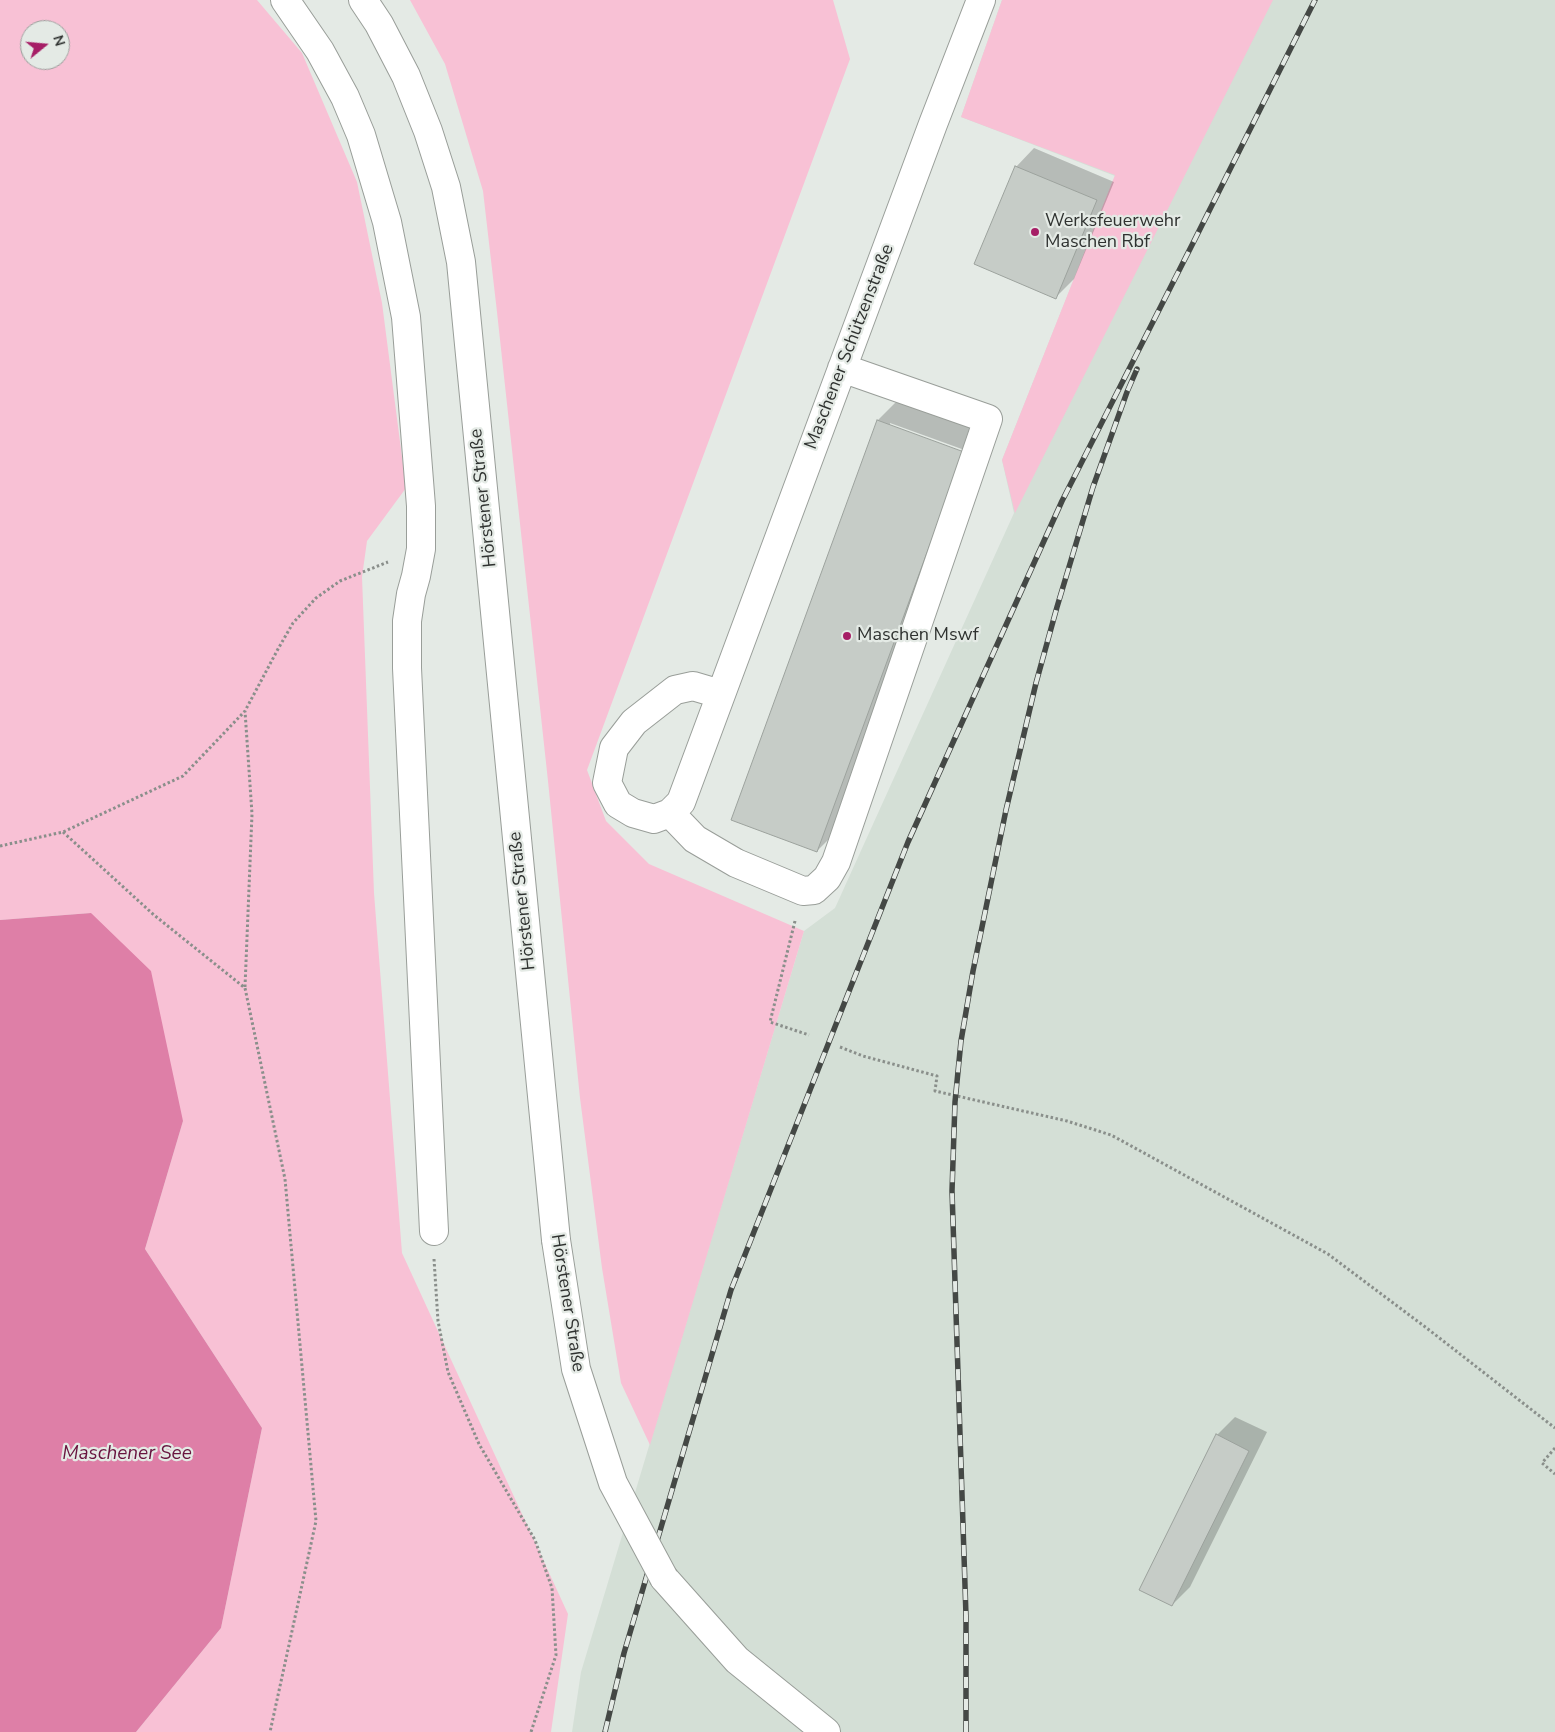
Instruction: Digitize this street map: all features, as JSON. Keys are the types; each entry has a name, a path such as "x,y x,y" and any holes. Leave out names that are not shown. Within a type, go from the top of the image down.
{"street":[{"path":"285,0 320,51 345,97 361,135 387,222 406,317 421,499 421,549 411,594 408,621 407,668 434,1231"},
{"name":"Hörstener Straße","path":"363,0 406,76 428,131 446,187 461,262 556,1240 576,1369 613,1483 664,1578 737,1660 826,1732"},
{"name":"Maschener Schützenstraße","path":"670,813 681,802 981,0"},
{"path":"720,694 693,686 675,690 634,722 614,748 607,783 618,804 633,813 654,820 670,813 695,839 736,864 803,891 814,890 827,878 836,862 988,419 842,368"}],"path":[{"path":"0,846 63,832 183,776 245,711 294,623 316,598 340,581 421,549"},
{"path":"245,711 252,814 245,988 285,1179 316,1520 270,1732"},
{"path":"63,832 154,915 245,988"},
{"path":"803,891 770,1022 808,1034"},
{"path":"840,1047 863,1056 937,1076 935,1091 1067,1121 1118,1138 1328,1254 1555,1428"},
{"path":"434,1231 434,1281 438,1321 448,1372 479,1444 535,1540 552,1588 556,1655 531,1732"},
{"path":"1555,1448 1542,1463 1555,1474"}],"shaded area":[{"path":"0,0 257,0 302,53 357,182 382,303 406,488 367,541 362,577 374,893 402,1253 568,1614 551,1732 136,1732 221,1628 262,1428 145,1249 183,1121 91,913 0,920"},
{"path":"410,0 833,0 850,59 587,770 606,821 649,864 804,931 650,1445 621,1383 602,1268 580,1098 548,781 483,191 445,64"},
{"path":"1002,0 1555,0 1555,1732 572,1732 581,1672 804,931 835,908 1014,513 1002,460 1115,176 961,117"},
{"path":"1002,0 1273,0 1015,513 1002,460 1115,175 961,117"}],"water":[{"name":"Maschener See","path":"91,913 151,971 183,1121 145,1249 262,1428 221,1628 136,1732 0,1732 0,920"}],"building":[{"name":"Werksfeuerwehr Maschen Rbf","path":"1015,166 1097,200 1056,299 974,264"},
{"name":"Maschen Mswf","path":"877,420 964,452 817,852 731,820"},
{"path":"1216,1434 1249,1451 1172,1606 1139,1590"}],"railway":[{"path":"605,1732 624,1653 731,1290 908,842 1062,501 1315,0"},
{"path":"966,1732 966,1616 952,1191 955,1102 961,1041 973,971 1006,810 1036,683 1093,487 1137,369"}],"place":[{"name":"Werksfeuerwehr Maschen Rbf","path":"1035,232"},
{"name":"Maschen Mswf","path":"847,636"}]}
